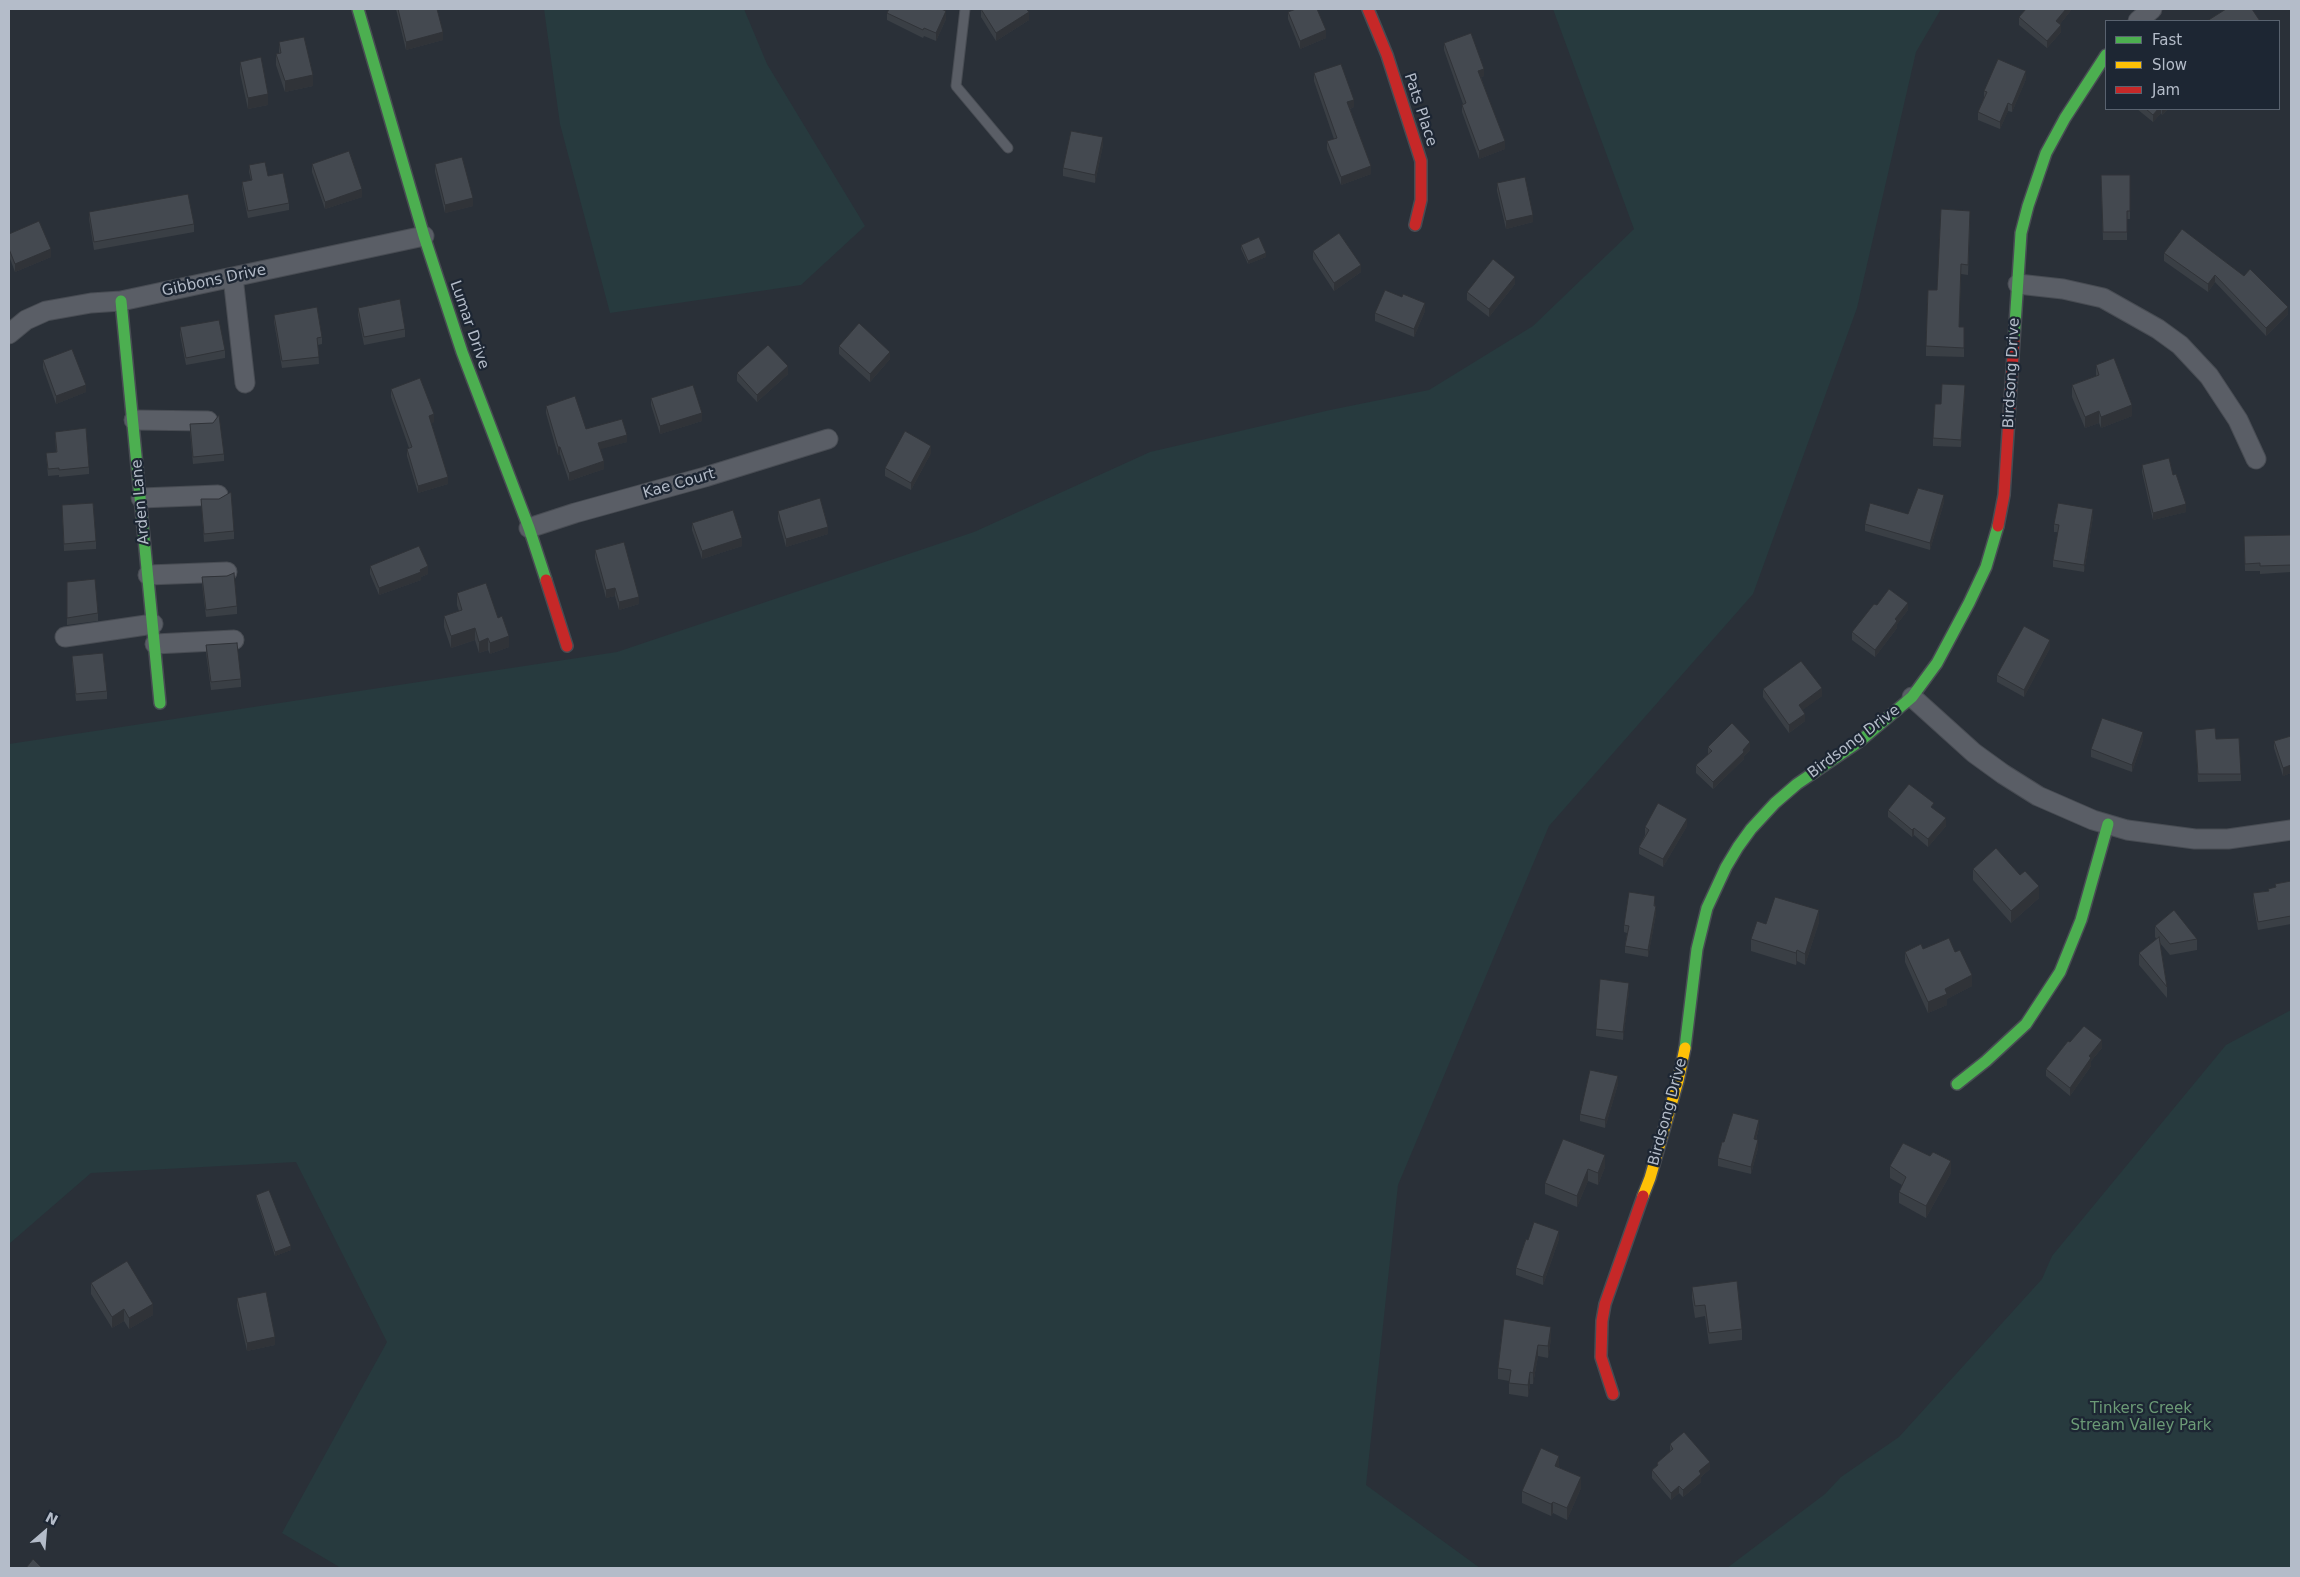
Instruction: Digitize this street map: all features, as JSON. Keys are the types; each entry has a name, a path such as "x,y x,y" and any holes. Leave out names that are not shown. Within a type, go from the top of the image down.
{"street":[{"name":"Lumar Drive","path":"358,9 424,236 472,380 529,528 567,646"},
{"name":"Pats Place","path":"1368,9 1411,125 1421,161 1421,200 1414,225"},
{"path":"2139,20 2152,9"},
{"name":"Birdsong Drive","path":"1613,1394 1601,1356 1600,1338 1602,1321 1631,1225 1650,1178 1678,1081 1687,1036 1701,925 1710,900 1738,847 1751,829 1775,803 1797,784 1867,736 1900,710 1912,697 1952,637 1986,567 1996,535 2004,495 2021,233 2036,178 2046,153 2065,118 2105,57"},
{"name":"Gibbons Drive","path":"9,334 26,320 46,311 90,303 121,301 424,236"},
{"path":"233,276 245,383"},
{"path":"2018,284 2063,289 2103,298 2158,328 2180,345 2209,376 2238,420 2256,458"},
{"name":"Arden Lane","path":"121,301 160,703"},
{"path":"134,420 208,421"},
{"name":"Kae Court","path":"529,528 575,513 705,478 828,439"},
{"path":"141,498 218,495"},
{"path":"148,575 227,572"},
{"path":"65,637 153,624"},
{"path":"155,644 234,640"},
{"path":"1912,697 1974,753 2003,774 2038,796 2108,824 2127,830 2195,839 2228,839 2291,830"},
{"path":"1957,1084 1986,1062 2026,1024 2060,972 2081,920 2108,824"}],"lane":[{"path":"966,9 956,86 1008,148"}],"green space":[{"path":"544,9 744,9 767,64 865,226 801,285 610,313 560,124"},
{"path":"1553,9 1941,9 1916,52 1857,308 1753,594 1549,826 1398,1185 1366,1485 1480,1568 341,1568 282,1533 387,1342 296,1162 91,1173 9,1244 9,744 617,652 974,532 1150,452 1330,410 1429,390 1533,326 1634,229"},
{"name":"Tinkers Creek Stream Valley Park","path":"2291,1010 2291,1568 1727,1568 1825,1494 1841,1477 1899,1437 2042,1279 2052,1256 2226,1045"}],"building":[{"path":"398,9 437,9 443,32 406,42"},
{"path":"889,9 941,9 946,11 936,33 924,28 923,30 887,13"},
{"path":"981,9 1026,9 1029,12 996,33"},
{"path":"1296,9 1317,9 1326,30 1300,41 1288,12"},
{"path":"2026,9 2066,9 2056,21 2061,25 2047,41 2019,17"},
{"path":"2226,9 2252,9 2259,20 2209,20"},
{"path":"1471,33 1484,69 1478,71 1505,141 1479,151 1462,105 1466,103 1444,43"},
{"path":"304,37 313,75 285,81 276,54 281,53 279,42"},
{"path":"261,57 268,94 248,98 240,62"},
{"path":"1998,59 2026,71 2012,105 2008,103 2000,122 1978,112 1987,92 1984,91"},
{"path":"1341,64 1354,100 1347,102 1371,166 1341,177 1327,141 1337,138 1314,73"},
{"path":"2147,110 2157,110 2153,115"},
{"path":"1071,131 1103,137 1095,175 1063,168"},
{"path":"349,151 362,189 325,202 312,164"},
{"path":"462,157 473,198 445,205 435,164"},
{"path":"265,162 268,176 283,173 289,203 248,211 242,182 252,180 249,165"},
{"path":"2101,175 2130,175 2130,211 2127,211 2127,232 2103,232"},
{"path":"1525,177 1533,215 1506,221 1497,183"},
{"path":"188,194 194,224 94,242 89,212"},
{"path":"1941,209 1970,211 1968,265 1961,264 1959,327 1964,327 1964,348 1926,346 1928,290 1937,290"},
{"path":"39,221 51,249 15,264 9,249 9,234"},
{"path":"2182,229 2244,276 2250,269 2288,307 2266,328 2215,275 2208,284 2164,253"},
{"path":"1339,233 1361,265 1334,283 1313,251"},
{"path":"1259,237 1266,253 1248,261 1241,245"},
{"path":"1493,259 1515,277 1489,309 1467,292"},
{"path":"1385,290 1402,297 1403,294 1425,303 1414,329 1375,313"},
{"path":"400,299 405,329 364,337 358,308"},
{"path":"317,307 322,337 317,338 319,357 282,361 274,315"},
{"path":"219,320 225,350 186,358 180,327"},
{"path":"859,323 890,352 870,374 839,346"},
{"path":"768,345 788,366 757,395 737,373"},
{"path":"72,349 86,385 56,396 43,360"},
{"path":"2114,358 2132,405 2101,417 2099,411 2085,417 2072,385 2099,375 2096,365"},
{"path":"420,378 434,414 429,416 448,477 418,486 407,449 412,447 391,389"},
{"path":"1942,384 1965,385 1961,440 1933,438 1935,404 1941,404"},
{"path":"693,385 702,413 660,426 651,398"},
{"path":"575,396 586,429 622,419 627,435 598,443 604,461 569,473 560,447 558,447 546,406"},
{"path":"219,415 224,454 193,457 190,424 213,423"},
{"path":"86,428 89,467 59,470 59,468 48,469 46,453 57,452 55,432"},
{"path":"905,431 931,446 911,483 885,468"},
{"path":"2169,458 2173,475 2176,474 2186,504 2153,513 2142,465"},
{"path":"1918,488 1944,495 1930,543 1865,524 1870,503 1908,514"},
{"path":"231,492 234,531 204,534 201,499 219,499"},
{"path":"820,498 828,527 786,539 778,511"},
{"path":"93,503 96,541 64,544 62,505"},
{"path":"2058,503 2093,509 2084,565 2053,560 2059,525 2054,524"},
{"path":"733,510 742,538 702,551 692,523"},
{"path":"2291,535 2291,565 2260,566 2260,563 2245,564 2244,536"},
{"path":"624,542 639,597 619,602 615,588 606,590 595,550"},
{"path":"419,546 428,566 420,570 421,572 379,588 370,566"},
{"path":"234,573 237,606 206,610 202,577 227,576"},
{"path":"95,579 98,613 67,618 67,582"},
{"path":"486,583 498,618 502,616 509,636 490,643 488,638 479,642 475,628 451,636 444,616 462,610 457,593"},
{"path":"1889,589 1908,603 1875,650 1852,632 1874,604 1877,605"},
{"path":"2024,626 2050,640 2024,690 1997,675"},
{"path":"237,643 241,679 211,682 206,645"},
{"path":"103,653 107,691 76,694 72,656"},
{"path":"1801,661 1822,688 1799,705 1805,714 1789,725 1763,689"},
{"path":"2102,718 2143,732 2132,765 2091,749"},
{"path":"1732,723 1750,742 1743,750 1744,752 1713,782 1696,765 1712,751 1708,747"},
{"path":"2215,728 2216,739 2239,738 2241,774 2198,774 2195,730"},
{"path":"2291,736 2291,765 2283,768 2274,741"},
{"path":"1909,784 1934,803 1931,807 1946,818 1928,839 1914,828 1912,830 1888,810"},
{"path":"1658,803 1687,819 1663,859 1639,847 1649,830 1645,827"},
{"path":"1996,848 2020,875 2025,871 2039,886 2011,911 1973,869"},
{"path":"2291,881 2291,916 2258,922 2253,893 2269,891 2268,889 2276,887 2275,884"},
{"path":"1629,892 1655,896 1654,906 1656,906 1648,950 1625,946 1629,926 1624,925"},
{"path":"1775,897 1819,910 1805,954 1797,950 1796,953 1751,939 1757,921 1766,924"},
{"path":"2174,910 2197,939 2170,944 2155,926"},
{"path":"2159,937 2167,987 2139,953"},
{"path":"1949,938 1955,952 1960,950 1972,975 1945,989 1947,994 1928,1002 1905,952 1921,944 1923,949"},
{"path":"1600,979 1629,983 1623,1032 1596,1029"},
{"path":"2084,1026 2102,1040 2089,1056 2091,1058 2070,1088 2046,1069 2068,1041 2070,1042"},
{"path":"1590,1070 1618,1076 1605,1120 1580,1114"},
{"path":"1733,1113 1759,1120 1754,1139 1758,1140 1751,1167 1718,1158"},
{"path":"1563,1139 1605,1155 1598,1173 1588,1169 1577,1196 1545,1183"},
{"path":"1903,1143 1930,1156 1933,1152 1951,1161 1926,1206 1899,1192 1906,1177 1890,1166"},
{"path":"269,1190 291,1246 275,1252 256,1195"},
{"path":"1534,1222 1559,1231 1543,1277 1516,1268"},
{"path":"127,1261 153,1304 129,1318 124,1309 112,1317 91,1283"},
{"path":"1737,1281 1742,1329 1709,1333 1705,1305 1695,1306 1692,1287"},
{"path":"266,1292 275,1337 247,1343 237,1298"},
{"path":"1504,1319 1551,1327 1548,1346 1538,1345 1533,1373 1530,1372 1528,1385 1509,1383 1511,1370 1498,1368"},
{"path":"1684,1432 1710,1462 1699,1471 1701,1474 1683,1490 1679,1486 1671,1493 1652,1470 1673,1449 1670,1444"},
{"path":"1541,1448 1559,1456 1555,1466 1581,1477 1567,1508 1553,1502 1551,1504 1522,1491"},
{"path":"33,1559 42,1568 26,1568"}],"traffic: fast":[{"path":"358,9 424,236 462,352 529,528 546,580"},
{"path":"2014,340 2021,233 2028,206 2046,153 2065,118 2105,57"},
{"path":"121,301 160,703"},
{"path":"1685,1048 1697,949 1707,908 1726,867 1751,829 1775,803 1797,784 1860,741 1912,697 1937,663 1969,603 1986,567 1998,526"},
{"path":"1957,1084 1986,1061 2026,1024 2060,972 2081,920 2108,824"}],"traffic: slow":[{"path":"1643,1196 1678,1081 1685,1048"}],"traffic: jam":[{"path":"1368,9 1387,55 1421,161 1421,200 1415,225"},
{"path":"1998,526 2004,495 2014,340"},
{"path":"546,580 567,646"},
{"path":"1613,1394 1601,1357 1602,1321 1605,1304 1643,1196"}]}
